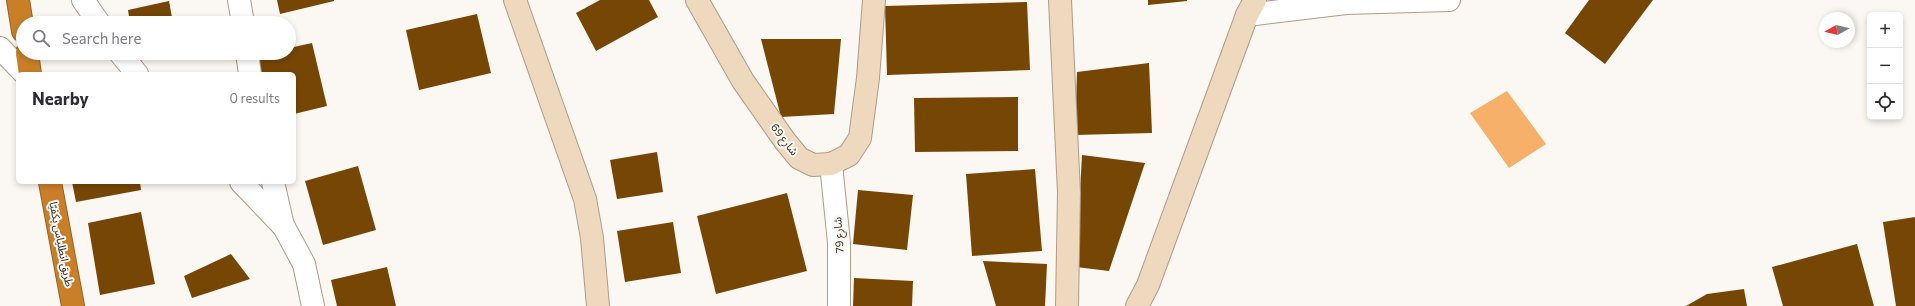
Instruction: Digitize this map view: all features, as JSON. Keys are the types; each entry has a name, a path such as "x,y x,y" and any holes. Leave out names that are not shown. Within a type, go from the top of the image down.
{"highway":[{"path":"18,0 21,16"},
{"path":"28,60 30,72"},
{"name":"طريق انطلياس بكفيّا","path":"50,184 73,306"}],"street":[{"path":"83,0 94,16"},
{"path":"239,0 242,16"},
{"path":"515,0 585,199 592,238 598,306"},
{"name":"شارع 69","path":"697,0 743,81 785,141 799,158 813,165 831,164 849,155 860,138 868,78 874,0"},
{"path":"1060,0 1069,194 1067,306"},
{"path":"1138,306 1148,296 1251,8 1449,0"},
{"path":"0,48 23,72"},
{"path":"126,60 135,72"},
{"path":"248,60 250,72"},
{"name":"شارع 79","path":"831,164 839,243 839,306"},
{"path":"243,184 284,227"},
{"path":"273,184 284,227 304,264 313,306"}],"shaded area":[{"path":"1507,91 1546,144 1509,168 1470,113"}],"building":[{"path":"277,0 334,0 334,1 280,14"},
{"path":"600,0 649,0 658,17 596,51 576,13"},
{"path":"1148,0 1187,0 1187,1 1148,5"},
{"path":"1589,0 1653,0 1605,64 1565,33"},
{"path":"169,1 172,16 129,16 128,10"},
{"path":"1027,2 1030,70 887,75 885,6"},
{"path":"477,14 491,73 419,90 406,30"},
{"path":"761,39 841,39 834,114 781,117"},
{"path":"312,43 327,106 296,114 296,72 261,72 258,60 296,60 296,46"},
{"path":"1149,63 1152,133 1075,135 1077,72"},
{"path":"1018,97 1018,151 915,152 914,98"},
{"path":"657,152 663,192 617,199 610,160"},
{"path":"1082,155 1145,163 1109,271 1076,267"},
{"path":"358,166 376,230 323,245 305,181"},
{"path":"1035,169 1042,251 972,256 966,174"},
{"path":"72,184 140,184 141,190 76,202"},
{"path":"858,190 913,195 907,250 853,244"},
{"path":"787,193 807,271 716,294 697,216"},
{"path":"141,212 155,284 100,295 88,223"},
{"path":"1915,217 1915,306 1896,306 1883,222"},
{"path":"673,222 681,273 625,282 617,231"},
{"path":"1857,244 1874,306 1783,306 1772,267"},
{"path":"231,254 250,279 192,298 184,276"},
{"path":"983,261 1047,264 1045,306 996,306"},
{"path":"387,267 396,306 337,306 331,280"},
{"path":"854,278 913,281 912,306 853,306"},
{"path":"1744,289 1747,306 1686,306 1707,294"}]}
